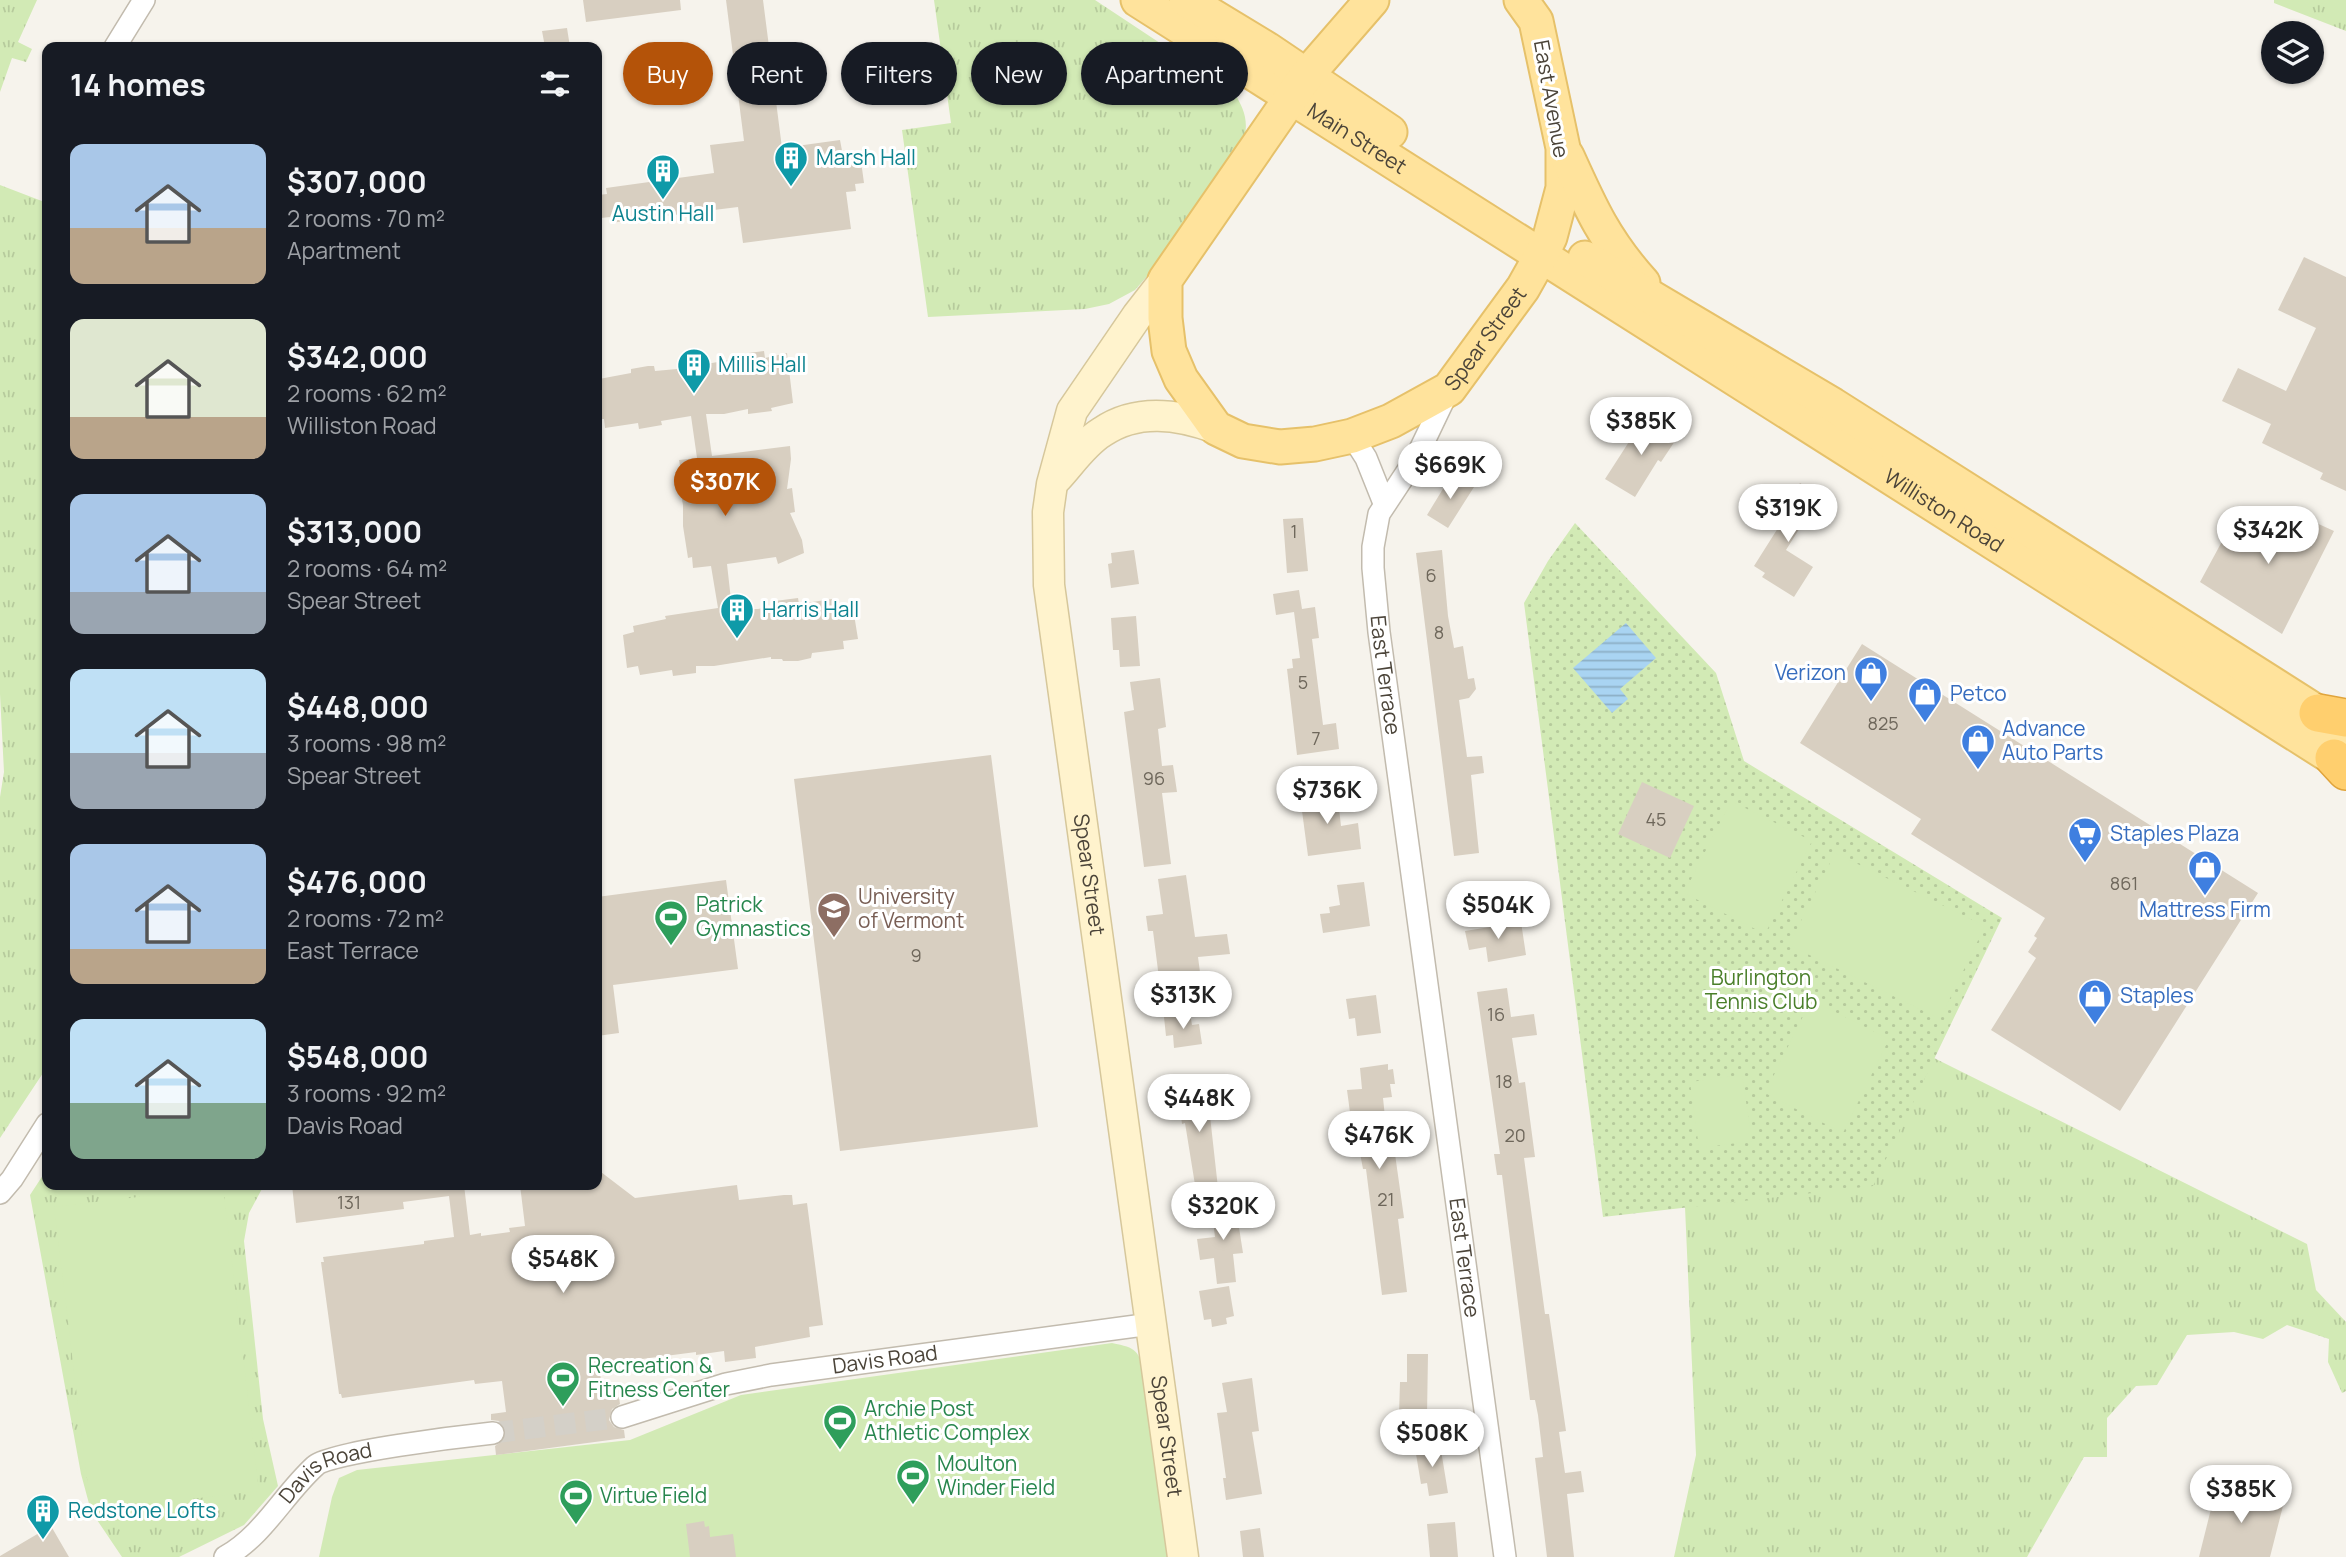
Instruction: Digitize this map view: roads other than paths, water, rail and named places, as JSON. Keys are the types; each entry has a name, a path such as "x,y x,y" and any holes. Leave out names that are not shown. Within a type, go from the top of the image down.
{"main road":[{"name":"Main Street","path":"1138,0 1299,86 1546,246"},
{"path":"1299,86 1372,0"},
{"name":"Main Street","path":"1191,2 1299,86"},
{"name":"East Avenue","path":"1530,7 1563,148 1563,187 1546,246"},
{"name":"Spear Street","path":"1183,1557 1049,585 1048,512 1052,484 1072,411 1299,86"},
{"path":"1563,148 1606,238 1658,301"},
{"name":"Spear Street","path":"1052,484 1102,431 1131,418 1164,415 1181,417 1243,440 1280,447 1315,444 1352,436 1391,421 1449,389 1523,288 1546,246"},
{"name":"Williston Road","path":"1546,246 1658,301 1869,428 2339,743"},
{"name":"Williston Road","path":"1546,246 2339,743"},
{"path":"1166,280 1169,351 1181,379 1216,428"}],"street":[{"path":"118,42 144,0"},
{"name":"East Terrace","path":"1449,389 1416,458 1379,514 1373,547 1376,611 1505,1557"},
{"path":"1352,436 1366,458 1384,503"},
{"path":"0,1193 12,1180 42,1132"},
{"name":"Davis Road","path":"622,1417 726,1384 766,1376 1151,1324"},
{"name":"Davis Road","path":"225,1557 253,1538 317,1463 404,1445 493,1433"}],"water":[{"path":"1626,623 1656,658 1620,689 1628,699 1612,713 1573,668"}],"tunnel":[{"path":"493,1433 622,1417"}],"place":[{"name":"Marsh Hall","path":"791,188"},
{"name":"Austin Hall","path":"663,201"},
{"name":"Millis Hall","path":"694,395"},
{"name":"Harris Hall","path":"737,640"},
{"name":"Verizon","path":"1871,703"},
{"name":"Petco","path":"1925,724"},
{"name":"Advance Auto Parts","path":"1978,771"},
{"name":"Staples Plaza","path":"2085,864"},
{"name":"Mattress Firm","path":"2205,897"},
{"name":"University of Vermont","path":"834,939"},
{"name":"Patrick Gymnastics","path":"671,947"},
{"name":"Staples","path":"2095,1026"},
{"name":"Recreation & Fitness Center","path":"563,1408"},
{"name":"Archie Post Athletic Complex","path":"840,1451"},
{"name":"Moulton Winder Field","path":"913,1506"},
{"name":"Virtue Field","path":"576,1526"},
{"name":"Redstone Lofts","path":"43,1541"}],"park label":[{"name":"Burlington Tennis Club","path":"1761,990"}]}
